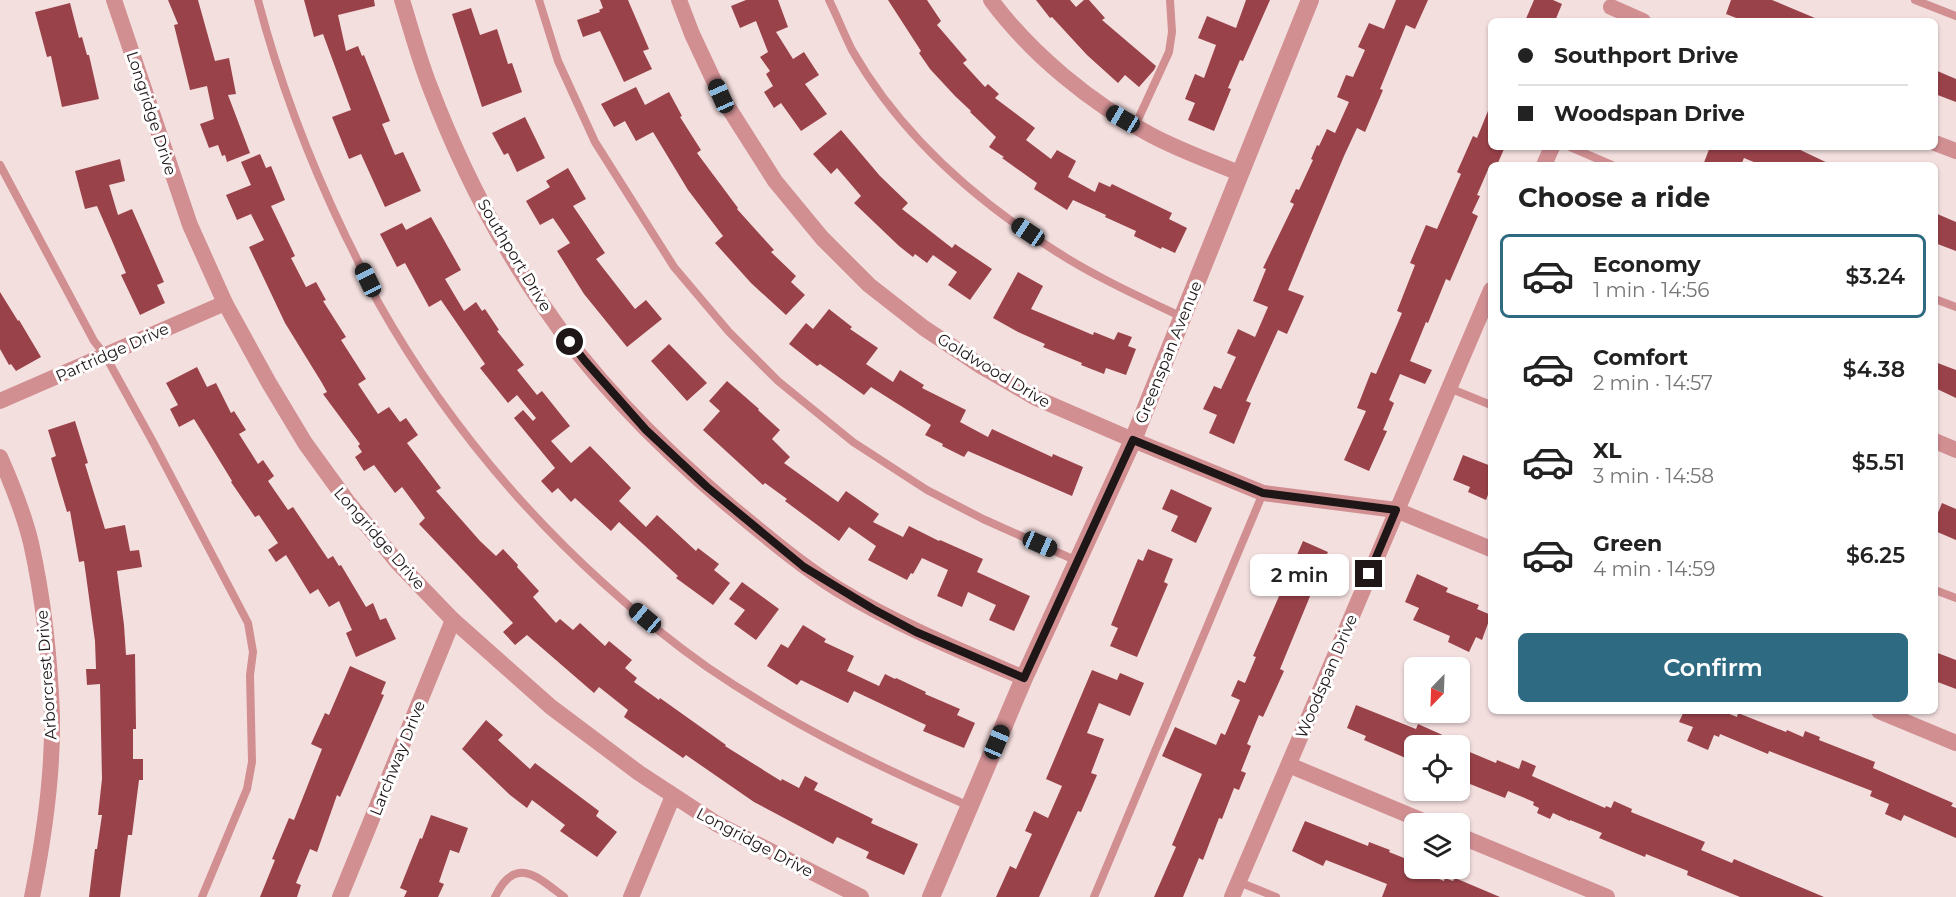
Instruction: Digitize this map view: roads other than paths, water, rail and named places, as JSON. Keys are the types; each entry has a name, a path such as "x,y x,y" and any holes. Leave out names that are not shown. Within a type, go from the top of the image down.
{"street":[{"name":"Longridge Drive","path":"114,0 190,225 225,303 269,383 326,474 346,501 398,563 453,620 551,707 639,773 717,824 861,897"},
{"name":"Southport Drive","path":"402,0 429,86 461,160 496,229 542,304 585,361 646,430 707,487 804,567 916,632 1024,678"},
{"name":"Goldwood Drive","path":"679,0 721,96 775,181 822,238 869,285 924,328 981,366 1036,398 1263,493 1396,510 1488,548"},
{"path":"991,0 1038,54 1112,112 1152,136 1239,173"},
{"name":"Greenspan Avenue","path":"931,897 1024,678 1133,440 1310,0"},
{"path":"1610,9 1635,18"},
{"path":"1938,144 1956,152"},
{"name":"Woodspan Drive","path":"1236,889 1488,297"},
{"name":"Partridge Drive","path":"0,401 225,303"},
{"path":"1938,442 1956,450"},
{"name":"Arborcrest Drive","path":"0,457 31,541 44,622 52,716 48,788 40,855 32,897"},
{"name":"Larchway Drive","path":"340,897 453,620"},
{"path":"1886,714 1956,743"},
{"path":"1289,765 1404,813"},
{"path":"631,897 673,796"},
{"path":"1470,840 1607,897"}],"lane":[{"path":"258,0 280,79 305,147 377,300 444,406 526,506 569,552 617,595 706,666 800,726 888,771 969,806"},
{"path":"539,0 558,61 595,142 674,267 729,332 778,381 853,442 927,490 983,519 1077,561"},
{"path":"830,0 852,49 888,104 934,155 973,192 1059,253 1182,317"},
{"path":"1135,126 1169,52 1172,32 1170,0"},
{"path":"1915,0 1956,16"},
{"path":"1577,150 1605,162"},
{"path":"0,165 94,341 105,355 153,442 248,623 253,652 250,675 252,762 247,789 202,897"},
{"path":"1938,299 1956,307"},
{"path":"1449,388 1488,404"},
{"path":"1094,897 1263,493"},
{"path":"1938,591 1956,598"},
{"path":"495,897 506,879 519,872 533,874 564,897"},
{"path":"1236,889 1276,897"}]}
